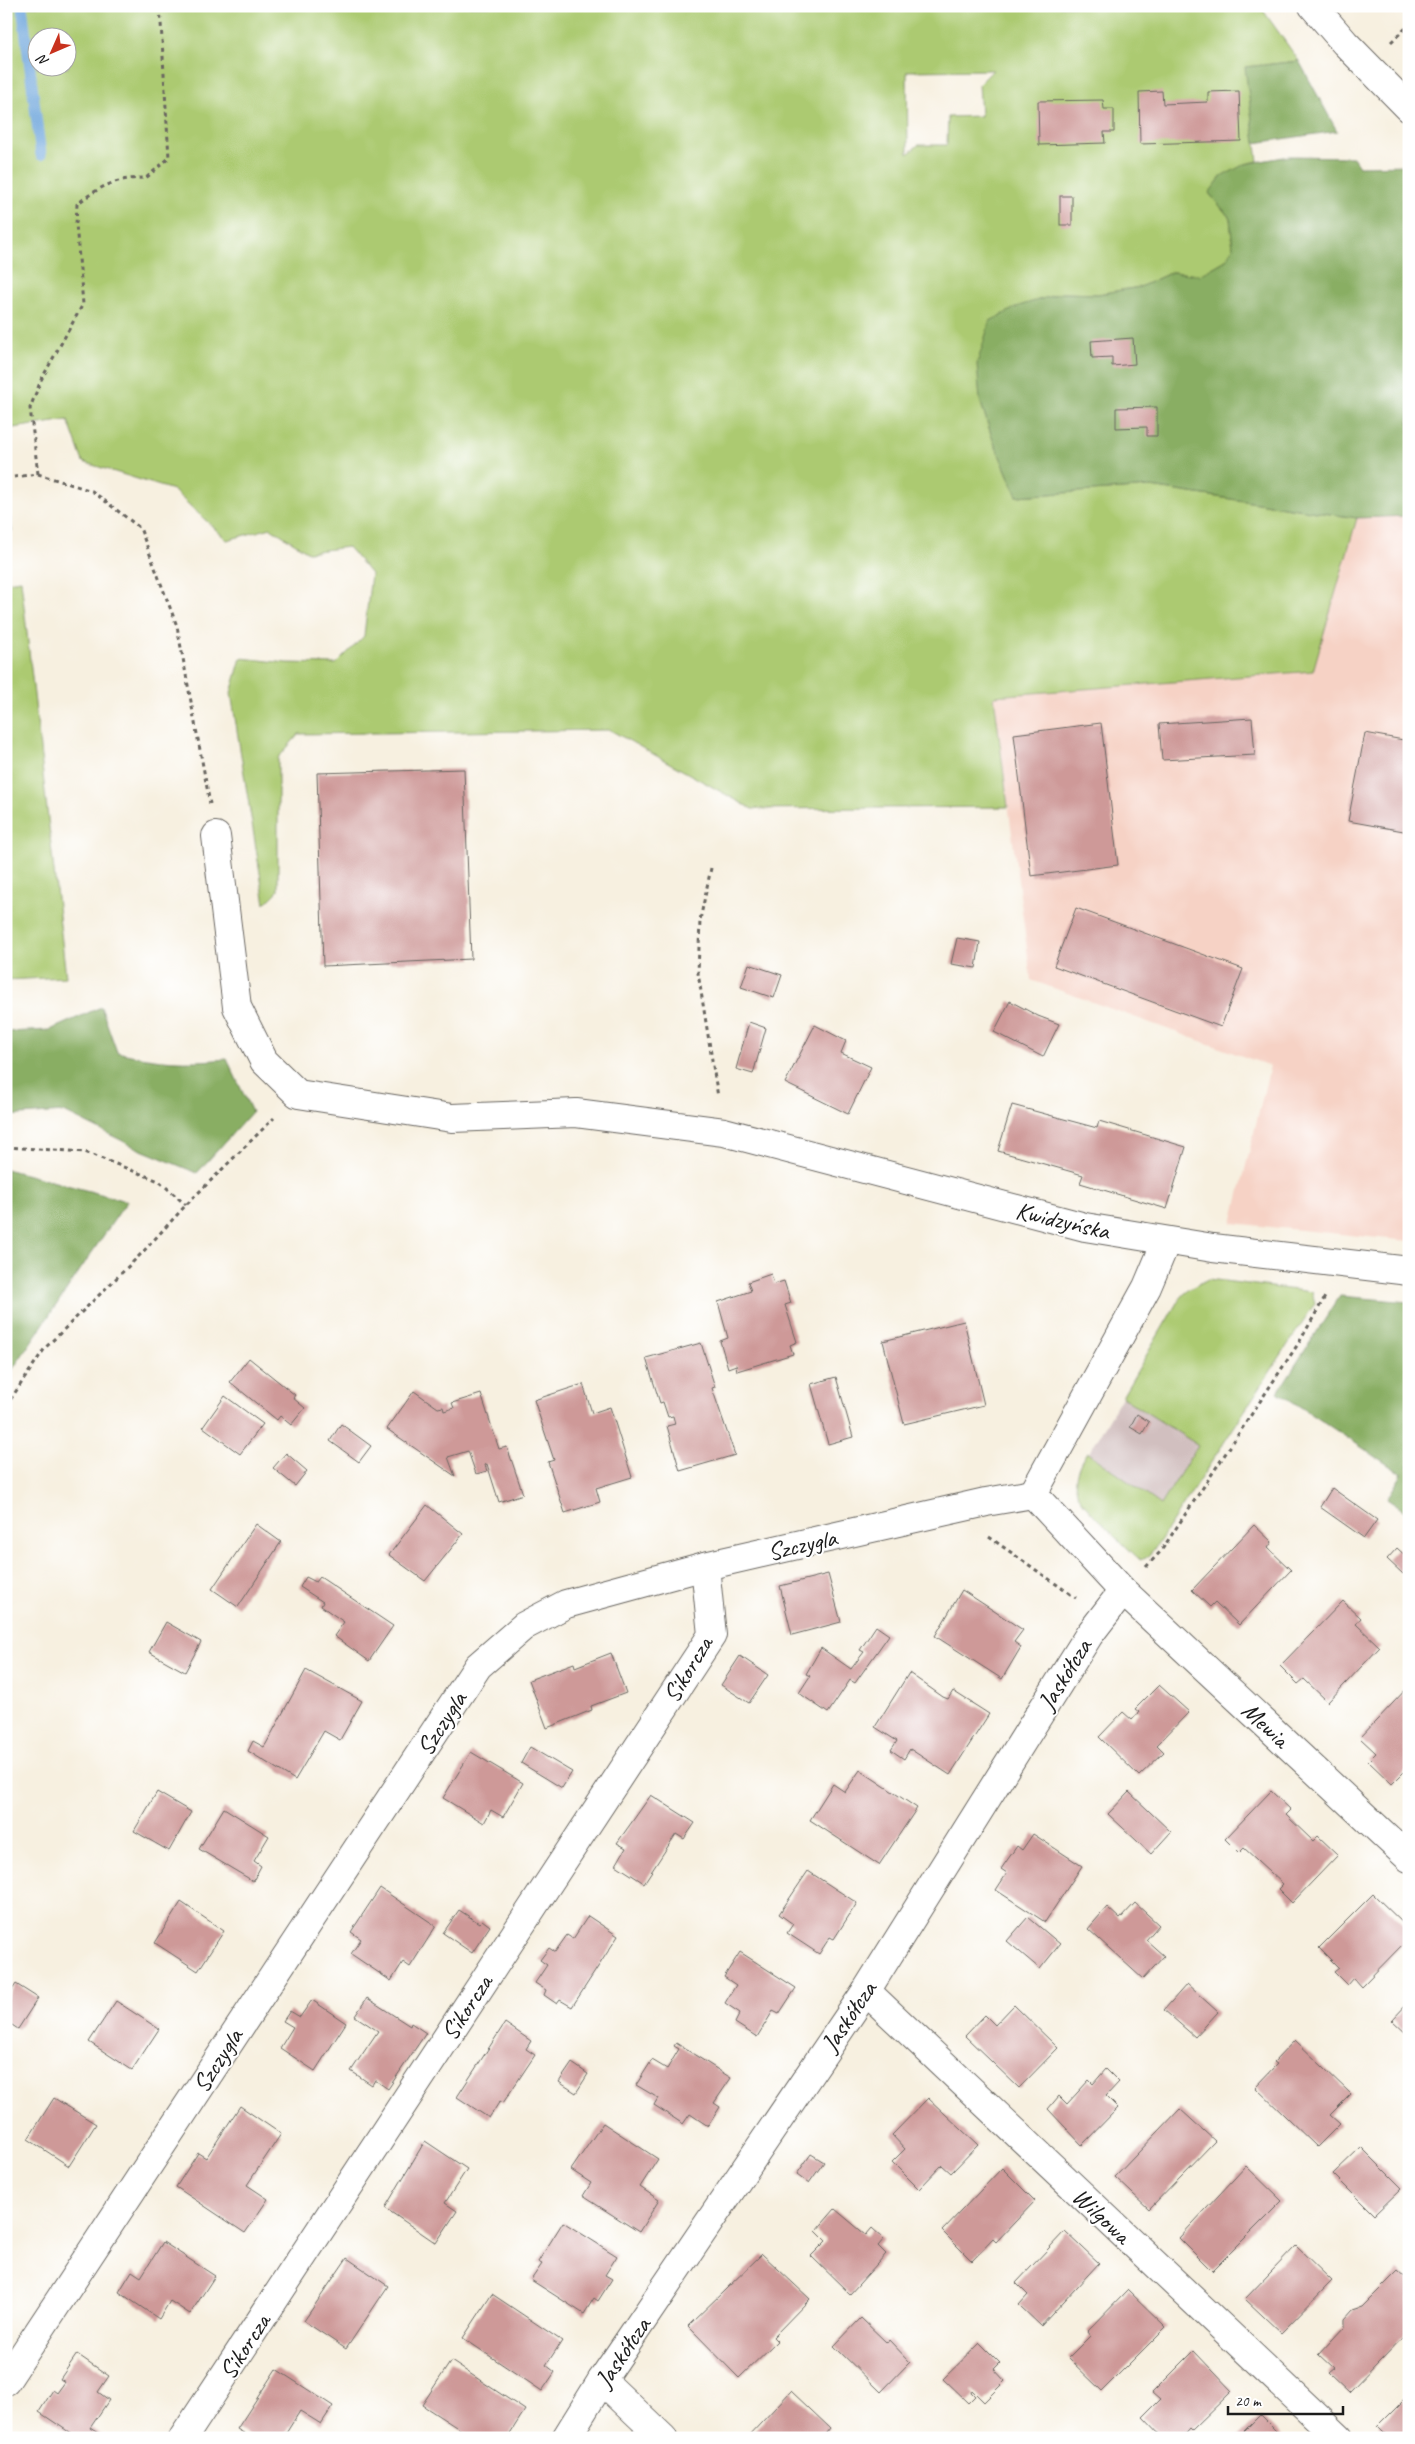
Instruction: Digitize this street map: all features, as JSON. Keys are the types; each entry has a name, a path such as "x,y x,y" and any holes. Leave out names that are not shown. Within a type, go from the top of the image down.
{"street":[{"path":"1313,6 1345,43 1409,108"},
{"path":"216,836 237,1007 264,1061 298,1094"},
{"name":"Kwidzyńska","path":"298,1094 452,1118 576,1113 724,1132 1085,1227 1166,1242 1409,1271"},
{"path":"1123,1591 1033,1494 1148,1287 1166,1242"},
{"name":"Szczygla","path":"6,2381 478,1666 524,1626 566,1604 705,1566 1033,1494"},
{"name":"Sikorcza","path":"183,2438 712,1635 705,1566"},
{"name":"Jaskółcza","path":"566,2438 602,2380 866,1991 1102,1617 1123,1591"},
{"name":"Mewia","path":"1123,1591 1409,1858"},
{"name":"Wilgowa","path":"866,1991 1339,2438"},
{"path":"602,2380 663,2438"}],"path":[{"path":"38,474 30,408 41,380 83,304 76,204 99,187 125,178 146,178 169,158 160,6"},
{"path":"1384,49 1409,25"},
{"path":"6,478 38,474 92,491 140,528 177,626 216,836"},
{"path":"710,868 700,920 698,973 724,1132"},
{"path":"6,1406 45,1348 142,1253 186,1205 298,1094"},
{"path":"6,1147 85,1152 159,1181 186,1205"},
{"path":"1123,1591 1160,1551 1300,1341 1326,1298 1330,1263"},
{"path":"965,1508 971,1524 1102,1617"}],"shaded area":[{"path":"1409,516 1409,1241 1232,1223 1270,1066 1031,980 994,696 1312,671 1357,518"},
{"path":"1122,1397 1198,1445 1161,1506 1089,1453"}],"green space":[{"path":"6,6 1260,6 1299,61 1246,67 1258,161 1245,164 1209,193 1230,218 1233,248 1226,260 1200,275 1172,272 1140,287 1098,294 1061,293 980,400 993,440 1017,496 1151,487 1357,518 1313,671 994,696 1008,807 752,809 610,730 299,734 278,758 278,891 265,904 231,693 241,658 287,663 336,664 364,636 371,574 348,547 308,552 271,528 227,540 173,490 83,462 68,420 6,429","holes":["993,70 979,84 981,116 948,117 947,145 918,145 908,154 907,71"]},
{"path":"1299,61 1337,131 1255,143 1245,67"},
{"path":"1289,156 1353,157 1359,166 1409,165 1409,516 1357,518 1151,487 1017,496 993,440 980,400 977,364 990,321 1019,306 1061,293 1098,294 1140,287 1172,272 1200,275 1226,260 1233,248 1230,218 1209,193 1221,177 1245,164"},
{"path":"6,496 12,531 6,530"},
{"path":"21,580 66,977 6,980 6,582"},
{"path":"101,1007 117,1052 172,1061 227,1059 252,1112 197,1173 139,1149 64,1112 6,1116 6,1032 50,1030"},
{"path":"6,1169 127,1201 6,1379"},
{"path":"1208,1279 1312,1292 1315,1303 1156,1547 1146,1558 1140,1560 1095,1516 1080,1498 1076,1486 1078,1471 1087,1452 1161,1505 1198,1445 1122,1397 1178,1301 1189,1289"},
{"path":"1340,1296 1409,1302 1409,1514 1387,1499 1402,1474 1278,1392"}],"building":[{"path":"1162,91 1163,104 1208,102 1208,92 1239,91 1241,141 1140,144 1139,92"},
{"path":"1103,100 1104,109 1114,109 1114,132 1104,132 1105,143 1039,145 1038,101"},
{"path":"1060,196 1072,196 1072,225 1060,225"},
{"path":"1133,338 1135,364 1112,366 1112,357 1092,358 1091,341"},
{"path":"1157,407 1157,436 1147,436 1147,427 1116,428 1116,408"},
{"path":"1252,718 1255,755 1162,760 1159,724"},
{"path":"1101,723 1118,865 1031,876 1014,734"},
{"path":"1365,733 1409,741 1409,832 1348,821"},
{"path":"464,769 471,959 323,966 317,773"},
{"path":"1076,908 1243,969 1221,1027 1054,966"},
{"path":"957,938 980,942 976,968 951,964"},
{"path":"749,964 782,975 774,998 741,987"},
{"path":"1010,1001 1038,1016 1059,1024 1043,1057 994,1032"},
{"path":"749,1022 766,1028 753,1074 736,1069"},
{"path":"815,1025 846,1041 841,1053 871,1067 848,1114 785,1083"},
{"path":"1012,1105 1097,1128 1099,1121 1186,1147 1167,1209 1080,1183 1083,1175 998,1151"},
{"path":"771,1274 774,1284 784,1281 791,1303 785,1305 797,1342 790,1345 793,1354 737,1371 736,1365 728,1368 720,1341 728,1338 718,1302 751,1291 748,1282"},
{"path":"964,1321 984,1405 904,1424 883,1341"},
{"path":"701,1343 715,1387 712,1388 735,1455 680,1471 667,1426 675,1424 673,1416 668,1417 663,1402 660,1403 646,1358"},
{"path":"249,1358 295,1395 293,1398 305,1408 291,1425 280,1416 277,1420 230,1382"},
{"path":"836,1377 853,1437 828,1444 811,1384"},
{"path":"583,1384 592,1413 610,1407 632,1477 596,1488 600,1502 565,1513 548,1462 554,1460 534,1400"},
{"path":"414,1391 438,1408 443,1407 444,1411 454,1408 452,1403 481,1394 499,1449 507,1447 523,1494 499,1502 487,1464 485,1465 487,1471 476,1474 468,1451 448,1457 455,1476 387,1429"},
{"path":"225,1396 263,1424 240,1454 203,1427"},
{"path":"1137,1414 1149,1422 1142,1434 1130,1427"},
{"path":"341,1424 371,1446 359,1462 330,1441"},
{"path":"286,1453 307,1471 295,1486 273,1468"},
{"path":"1332,1488 1377,1520 1364,1538 1320,1507"},
{"path":"427,1505 463,1534 425,1581 389,1555"},
{"path":"256,1524 281,1542 238,1607 212,1589"},
{"path":"1254,1525 1272,1542 1268,1548 1291,1570 1239,1625 1215,1602 1210,1607 1192,1590"},
{"path":"1397,1548 1409,1559 1409,1569 1403,1574 1387,1559"},
{"path":"828,1574 841,1622 792,1635 780,1586"},
{"path":"306,1577 316,1582 320,1577 393,1626 369,1661 334,1636 344,1622 321,1606 323,1602 300,1587"},
{"path":"962,1590 1023,1630 1014,1642 1021,1647 1002,1679 935,1636"},
{"path":"1343,1601 1361,1618 1356,1624 1380,1647 1328,1702 1304,1679 1298,1684 1280,1666"},
{"path":"166,1622 201,1642 185,1672 149,1652"},
{"path":"876,1626 889,1635 855,1683 850,1680 828,1713 799,1693 810,1676 806,1674 821,1648 851,1669 864,1652 860,1650"},
{"path":"611,1653 626,1693 591,1706 592,1710 547,1728 529,1680 574,1663 575,1667"},
{"path":"740,1656 768,1675 749,1703 721,1685"},
{"path":"306,1670 362,1701 340,1740 324,1731 295,1780 248,1751 253,1741 264,1747"},
{"path":"909,1673 943,1697 948,1699 953,1691 989,1714 950,1775 910,1749 904,1759 891,1750 897,1741 875,1727"},
{"path":"1159,1685 1189,1712 1157,1745 1164,1752 1139,1776 1099,1737 1123,1712 1132,1720 1139,1712 1135,1709"},
{"path":"1409,1686 1409,1767 1392,1784 1368,1761 1376,1753 1360,1738"},
{"path":"530,1747 572,1772 562,1788 521,1763"},
{"path":"471,1752 523,1783 503,1817 491,1810 484,1823 443,1798"},
{"path":"860,1770 917,1808 879,1865 810,1820 833,1784 845,1792"},
{"path":"1271,1791 1291,1810 1286,1815 1313,1841 1318,1836 1338,1855 1292,1903 1278,1889 1283,1884 1244,1848 1239,1853 1225,1839"},
{"path":"157,1792 191,1812 169,1851 134,1831"},
{"path":"1129,1792 1171,1832 1151,1854 1108,1814"},
{"path":"651,1795 695,1823 684,1839 676,1834 644,1883 616,1865 626,1848 617,1843"},
{"path":"224,1808 269,1836 254,1861 261,1866 253,1881 199,1849"},
{"path":"1033,1834 1082,1866 1045,1922 996,1890 1007,1873 1001,1869 1017,1846 1022,1850"},
{"path":"808,1871 857,1903 834,1939 830,1937 819,1954 787,1933 793,1924 779,1914"},
{"path":"380,1888 436,1926 410,1967 403,1962 391,1981 351,1954 361,1939 351,1932"},
{"path":"1373,1894 1409,1929 1409,1938 1361,1987 1353,1978 1347,1985 1334,1972 1339,1968 1319,1948"},
{"path":"181,1902 224,1931 198,1971 155,1943"},
{"path":"1135,1903 1159,1925 1146,1940 1164,1956 1143,1979 1088,1929 1107,1907 1120,1919"},
{"path":"459,1910 479,1923 482,1920 490,1926 472,1953 443,1933"},
{"path":"588,1916 618,1936 572,2007 560,2000 557,2004 544,1995 546,1990 535,1983 547,1965 540,1960 549,1948 555,1952 567,1935 573,1939"},
{"path":"1028,1917 1060,1944 1040,1969 1007,1941"},
{"path":"740,1952 796,1988 779,2014 773,2011 757,2037 735,2023 740,2013 725,2003 736,1985 724,1977"},
{"path":"16,1984 38,1998 18,2029 6,2021 6,1999"},
{"path":"1187,1984 1218,2012 1195,2037 1164,2010"},
{"path":"367,1998 410,2026 411,2023 426,2033 388,2089 375,2080 372,2085 351,2071 378,2031 355,2016"},
{"path":"312,2000 346,2023 315,2071 280,2048 293,2027 283,2021 290,2011 300,2017"},
{"path":"116,2001 159,2029 132,2070 89,2042"},
{"path":"1409,2002 1409,2036 1392,2020"},
{"path":"1014,2005 1058,2048 1019,2088 965,2036 985,2015 995,2025"},
{"path":"505,2023 531,2041 526,2049 535,2055 503,2103 500,2101 489,2118 457,2097"},
{"path":"1295,2040 1351,2094 1330,2115 1340,2124 1317,2147 1255,2087 1277,2064 1274,2062"},
{"path":"676,2043 731,2078 714,2103 720,2107 708,2126 690,2114 683,2124 654,2105 658,2098 636,2085 652,2060 667,2069 679,2049 674,2046"},
{"path":"572,2063 588,2074 576,2093 559,2082"},
{"path":"1106,2069 1119,2082 1106,2096 1118,2108 1082,2145 1048,2109 1059,2096 1067,2104 1089,2080 1093,2084"},
{"path":"54,2098 96,2124 69,2166 28,2139"},
{"path":"928,2098 978,2145 951,2173 942,2165 919,2189 892,2162 905,2149 892,2135"},
{"path":"240,2106 281,2134 247,2185 268,2199 245,2233 176,2187 198,2153 206,2158"},
{"path":"1180,2109 1215,2141 1149,2209 1115,2177"},
{"path":"603,2123 658,2159 640,2187 659,2200 639,2232 583,2196 591,2183 571,2170"},
{"path":"425,2141 467,2169 445,2203 457,2211 436,2243 385,2208"},
{"path":"1361,2147 1402,2188 1374,2215 1333,2174"},
{"path":"811,2154 824,2162 809,2183 797,2174"},
{"path":"1246,2166 1282,2201 1212,2271 1179,2238"},
{"path":"1002,2168 1035,2201 996,2242 993,2239 972,2261 942,2231"},
{"path":"835,2209 866,2235 872,2228 884,2239 878,2246 886,2254 850,2294 811,2256 826,2241 816,2231"},
{"path":"563,2222 617,2256 605,2275 612,2279 598,2301 594,2298 584,2314 531,2280 542,2264 538,2262"},
{"path":"1065,2231 1099,2263 1041,2326 1019,2305 1028,2295 1016,2283"},
{"path":"163,2242 215,2276 190,2314 170,2301 159,2319 119,2292 132,2271 141,2277"},
{"path":"1296,2246 1332,2281 1281,2333 1245,2299"},
{"path":"762,2254 810,2299 773,2337 777,2341 739,2378 688,2326"},
{"path":"347,2258 388,2286 346,2349 304,2321"},
{"path":"1398,2271 1409,2281 1409,2331 1349,2393 1328,2373 1334,2368 1319,2354 1345,2326 1345,2319 1353,2310 1362,2307"},
{"path":"1128,2290 1166,2327 1102,2391 1068,2358 1090,2336 1087,2332"},
{"path":"492,2294 562,2341 546,2365 555,2372 542,2391 463,2338"},
{"path":"861,2318 887,2343 889,2340 910,2362 881,2392 834,2346"},
{"path":"980,2343 1000,2363 994,2369 1005,2381 984,2402 972,2390 971,2392 975,2396 968,2403 943,2379"},
{"path":"1194,2351 1232,2391 1191,2431 1189,2429 1181,2438 1163,2438 1143,2417 1160,2400 1152,2393"},
{"path":"77,2354 109,2376 98,2392 109,2400 90,2428 106,2438 78,2438 39,2412 53,2390 57,2393 65,2382 60,2379"},
{"path":"451,2361 525,2410 507,2438 473,2438 422,2405"},
{"path":"276,2369 333,2406 321,2424 300,2411 283,2438 252,2438 237,2429"},
{"path":"791,2391 830,2428 822,2438 747,2438"},
{"path":"1409,2395 1409,2438 1390,2438 1378,2426"},
{"path":"1260,2415 1283,2438 1237,2438"}],"waterway":[{"path":"22,6 41,155"}]}
